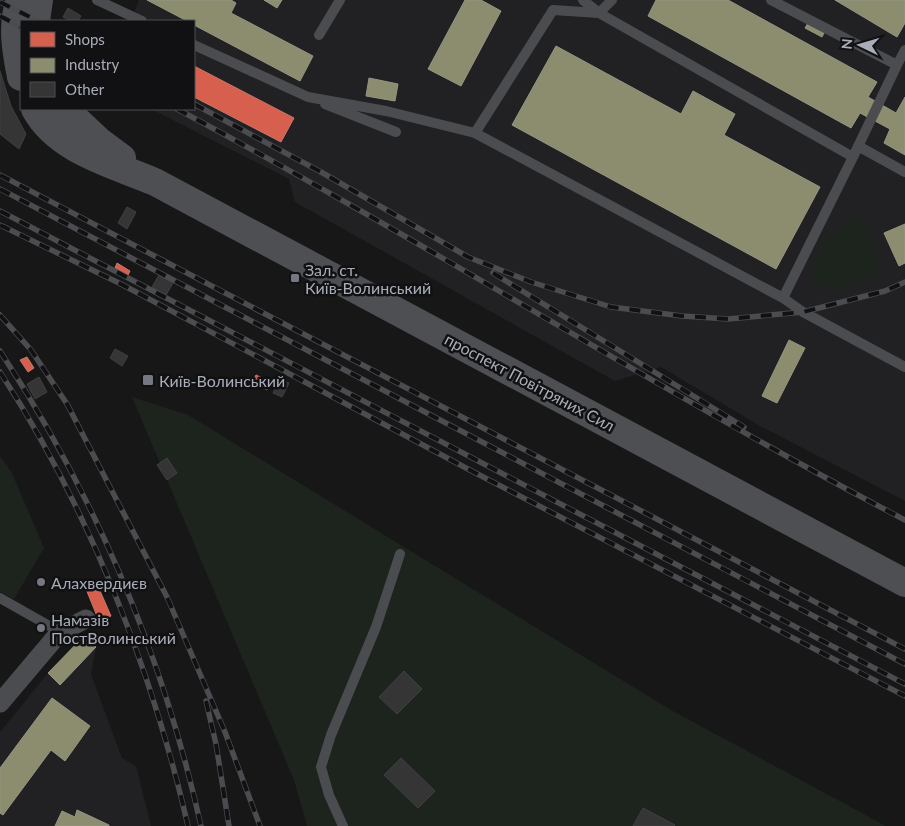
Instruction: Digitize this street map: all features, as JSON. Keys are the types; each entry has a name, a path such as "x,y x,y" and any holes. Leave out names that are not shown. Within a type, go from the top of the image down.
{"main road":[{"path":"20,0 14,23 15,44 20,72"},
{"path":"36,20 40,0"},
{"name":"проспект Повітряних Сил","path":"36,110 41,119 62,141 155,182 905,582"},
{"name":"проспект Повітряних Сил","path":"66,110 99,141 155,182"}],"street":[{"path":"0,704 60,632 86,620"}],"lane":[{"path":"97,0 140,20"},
{"path":"319,35 340,0"},
{"path":"583,0 599,13 853,157"},
{"path":"476,133 553,10 599,13 612,0"},
{"path":"771,0 897,65"},
{"path":"195,45 308,97 396,132"},
{"path":"783,298 905,50"},
{"path":"308,97 378,109 476,133 783,298 803,312 905,367"},
{"path":"858,146 905,172"},
{"path":"343,826 329,795 321,767 331,735 376,627 400,554"},
{"path":"0,598 60,632"}],"shaded area":[{"path":"139,0 905,0 905,501 760,426 661,367 615,381 295,202 289,179 153,110 195,110 195,20 131,20"},
{"path":"851,218 869,227 879,270 841,291 811,281 821,240"},
{"path":"132,397 188,415 671,710 886,826 307,826 294,780"},
{"path":"0,456 12,473 44,548 14,599 0,592"},
{"path":"84,636 96,647 91,674 122,758 136,766 151,826 0,826 0,732 48,673"}],"building: Shops":[{"path":"195,67 294,118 281,142 195,98"},
{"path":"117,263 130,271 128,275 115,268"},
{"path":"27,357 34,368 28,372 20,360"},
{"path":"256,375 271,382 267,390 252,382"},
{"path":"97,584 111,616 99,621 86,589"}],"building: Industry":[{"path":"147,0 231,0 236,3 231,13 313,56 300,81 195,26 195,20 185,20"},
{"path":"264,0 282,0 277,8"},
{"path":"465,0 481,0 501,11 461,86 428,69"},
{"path":"656,0 728,0 877,82 868,97 896,113 905,97 905,155 884,143 890,129 860,113 851,128 648,16"},
{"path":"835,0 905,0 905,23 897,37"},
{"path":"808,23 825,31 822,37 805,28"},
{"path":"556,46 681,114 693,91 735,114 724,135 820,187 776,269 512,125"},
{"path":"369,78 398,84 395,101 366,96"},
{"path":"905,224 905,263 899,266 884,233"},
{"path":"789,340 805,348 777,403 762,396"},
{"path":"84,636 96,647 60,685 48,673"},
{"path":"52,698 90,726 65,761 51,750 3,815 0,813 0,768"},
{"path":"77,810 109,826 55,826 62,811 75,817"}],"building: Other":[{"path":"68,8 81,16 79,20 69,20 63,17"},
{"path":"0,71 11,106 26,134 19,149 0,134"},
{"path":"127,207 136,212 127,229 118,223"},
{"path":"159,275 173,283 166,295 152,287"},
{"path":"115,349 128,356 122,366 110,358"},
{"path":"39,377 47,392 35,399 27,384"},
{"path":"280,379 289,383 282,397 273,393"},
{"path":"167,458 177,473 167,480 157,465"},
{"path":"404,671 422,689 397,714 379,697"},
{"path":"401,758 435,791 418,808 384,775"},
{"path":"643,808 675,825 633,826"}],"railway":[{"path":"0,2 36,20"},
{"path":"0,16 20,26"},
{"path":"195,105 321,172 468,257 531,282 611,307 682,316 728,319 803,312 885,291 905,282"},
{"path":"179,110 360,210 722,420 905,520"},
{"path":"0,175 905,649"},
{"path":"0,189 905,664"},
{"path":"0,211 905,684"},
{"path":"0,225 121,284 466,468 905,696"},
{"path":"493,273 744,427"},
{"path":"0,315 31,350 67,404 167,597 225,732 260,826"},
{"path":"0,351 35,406 67,463 96,521 122,580 146,639 167,701 201,826"},
{"path":"0,372 32,424 61,478 89,534 114,591 156,708 188,826"},
{"path":"206,701 216,744 229,826"}],"place":[{"name":"Зал. ст. Київ-Волинський","path":"295,278"},
{"name":"Київ-Волинський","path":"148,380"},
{"name":"Алахвердиєв","path":"41,582"},
{"name":"Намазів ПостВолинський","path":"41,628"}]}
